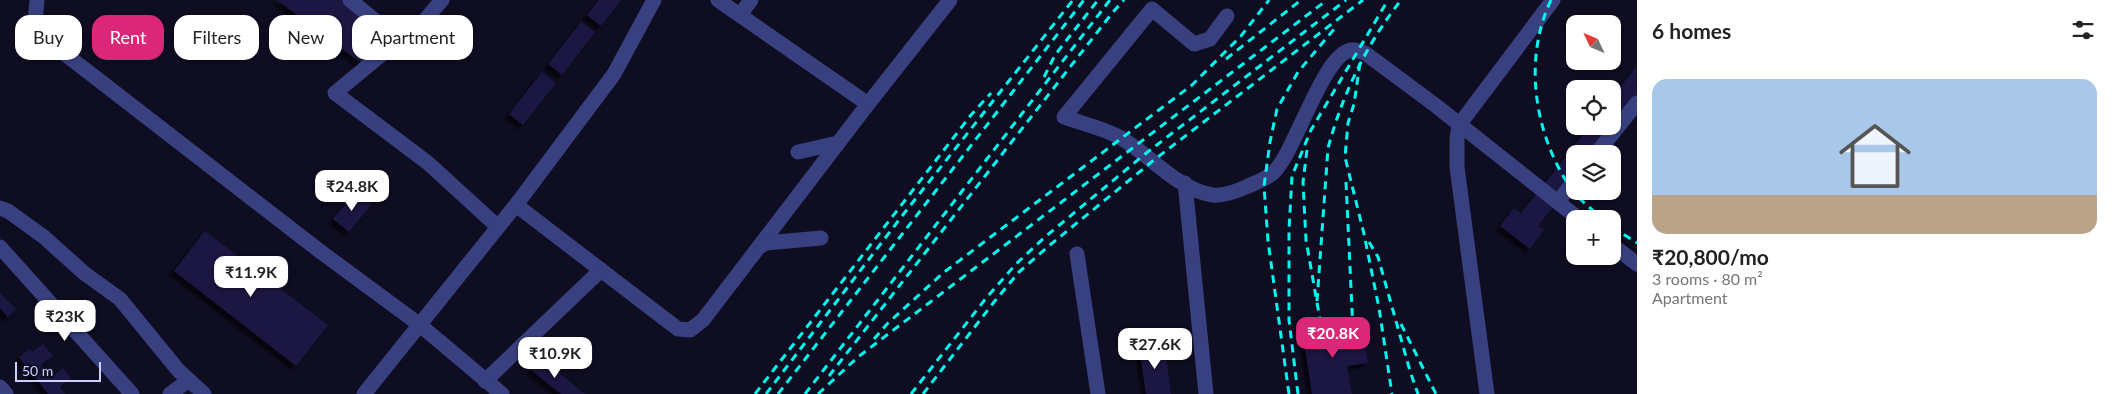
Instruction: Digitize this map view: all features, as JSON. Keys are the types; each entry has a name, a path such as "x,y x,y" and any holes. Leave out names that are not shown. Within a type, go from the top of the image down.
{"street":[{"path":"37,0 35,22 47,40 320,252 420,325 502,394"},
{"path":"350,0 368,15"},
{"path":"429,15 442,0"},
{"path":"364,394 516,205 614,74 654,0"},
{"path":"718,0 868,104"},
{"path":"740,16 750,0"},
{"path":"516,205 678,329 690,330 703,320 950,0"},
{"path":"1487,394 1458,167 1457,139 1459,125 1553,0"},
{"path":"1227,16 1210,39 1194,44 1152,9 1064,117 1108,130 1154,160 1166,173 1185,184 1214,195 1237,191 1274,172 1284,158 1312,97 1340,55 1351,50 1366,53 1568,210"},
{"path":"375,60 335,93 428,163 498,227"},
{"path":"1603,145 1637,103"},
{"path":"798,152 838,143"},
{"path":"1185,184 1206,394"},
{"path":"1558,202 1566,192"},
{"path":"0,208 8,211 44,237 84,273 120,299 141,327 204,394"},
{"path":"759,247 766,244 820,238"},
{"path":"0,247 132,394"},
{"path":"1621,252 1637,264"},
{"path":"1077,254 1098,394"},
{"path":"485,381 601,270"},
{"path":"170,394 189,380"},
{"path":"0,387 6,394"}],"building":[{"path":"277,0 342,0 362,15 352,15 352,56 342,49 342,15 297,15"},
{"path":"599,0 621,0 601,26 587,15"},
{"path":"581,22 595,32 562,75 548,64"},
{"path":"357,60 371,60 366,67"},
{"path":"1637,66 1637,100 1621,121 1621,86"},
{"path":"542,72 556,83 523,125 509,114"},
{"path":"1583,135 1610,135 1602,145 1575,145"},
{"path":"1566,156 1566,190 1538,226 1544,230 1530,249 1500,226 1514,208 1521,213"},
{"path":"356,192 371,205 349,232 333,219"},
{"path":"205,231 328,325 296,366 174,271"},
{"path":"0,293 16,309 8,317 0,308"},
{"path":"1342,327 1343,334 1363,331 1368,363 1347,366 1352,394 1312,394 1303,334"},
{"path":"1151,343 1152,349 1165,347 1171,394 1146,394 1139,345"},
{"path":"43,344 53,356 41,365 52,377 63,368 71,378 60,387 65,394 48,394 19,357 30,349 32,352"},
{"path":"541,358 585,394 561,394 531,370"}],"railway":[{"path":"766,394 902,216 1073,0"},
{"path":"778,394 1084,0"},
{"path":"1044,77 1055,55 1098,0"},
{"path":"805,394 1110,0"},
{"path":"829,376 1124,0"},
{"path":"874,339 887,324 943,273 1192,85 1241,36 1269,0"},
{"path":"1226,59 1301,0"},
{"path":"818,394 858,357 1327,0"},
{"path":"911,394 987,297 1016,264 1045,237 1145,154 1346,0"},
{"path":"923,394 1019,272 1154,160 1363,0"},
{"path":"1298,394 1289,320 1289,230 1292,176 1311,130 1388,0"},
{"path":"1317,301 1328,148 1348,89 1357,70 1377,34 1401,0"},
{"path":"1551,0 1542,23 1537,47 1536,95 1548,143 1558,166 1573,191 1592,210"},
{"path":"1289,394 1268,241 1264,186 1277,109 1298,72 1335,28"},
{"path":"1360,63 1354,104 1348,123 1345,157 1364,234 1379,308 1392,394"},
{"path":"755,394 971,115 991,93"},
{"path":"1307,150 1303,182 1306,240 1322,331"},
{"path":"1346,182 1353,331"},
{"path":"1621,233 1637,243"},
{"path":"1369,242 1378,257 1418,394"},
{"path":"1401,324 1436,394"}]}
